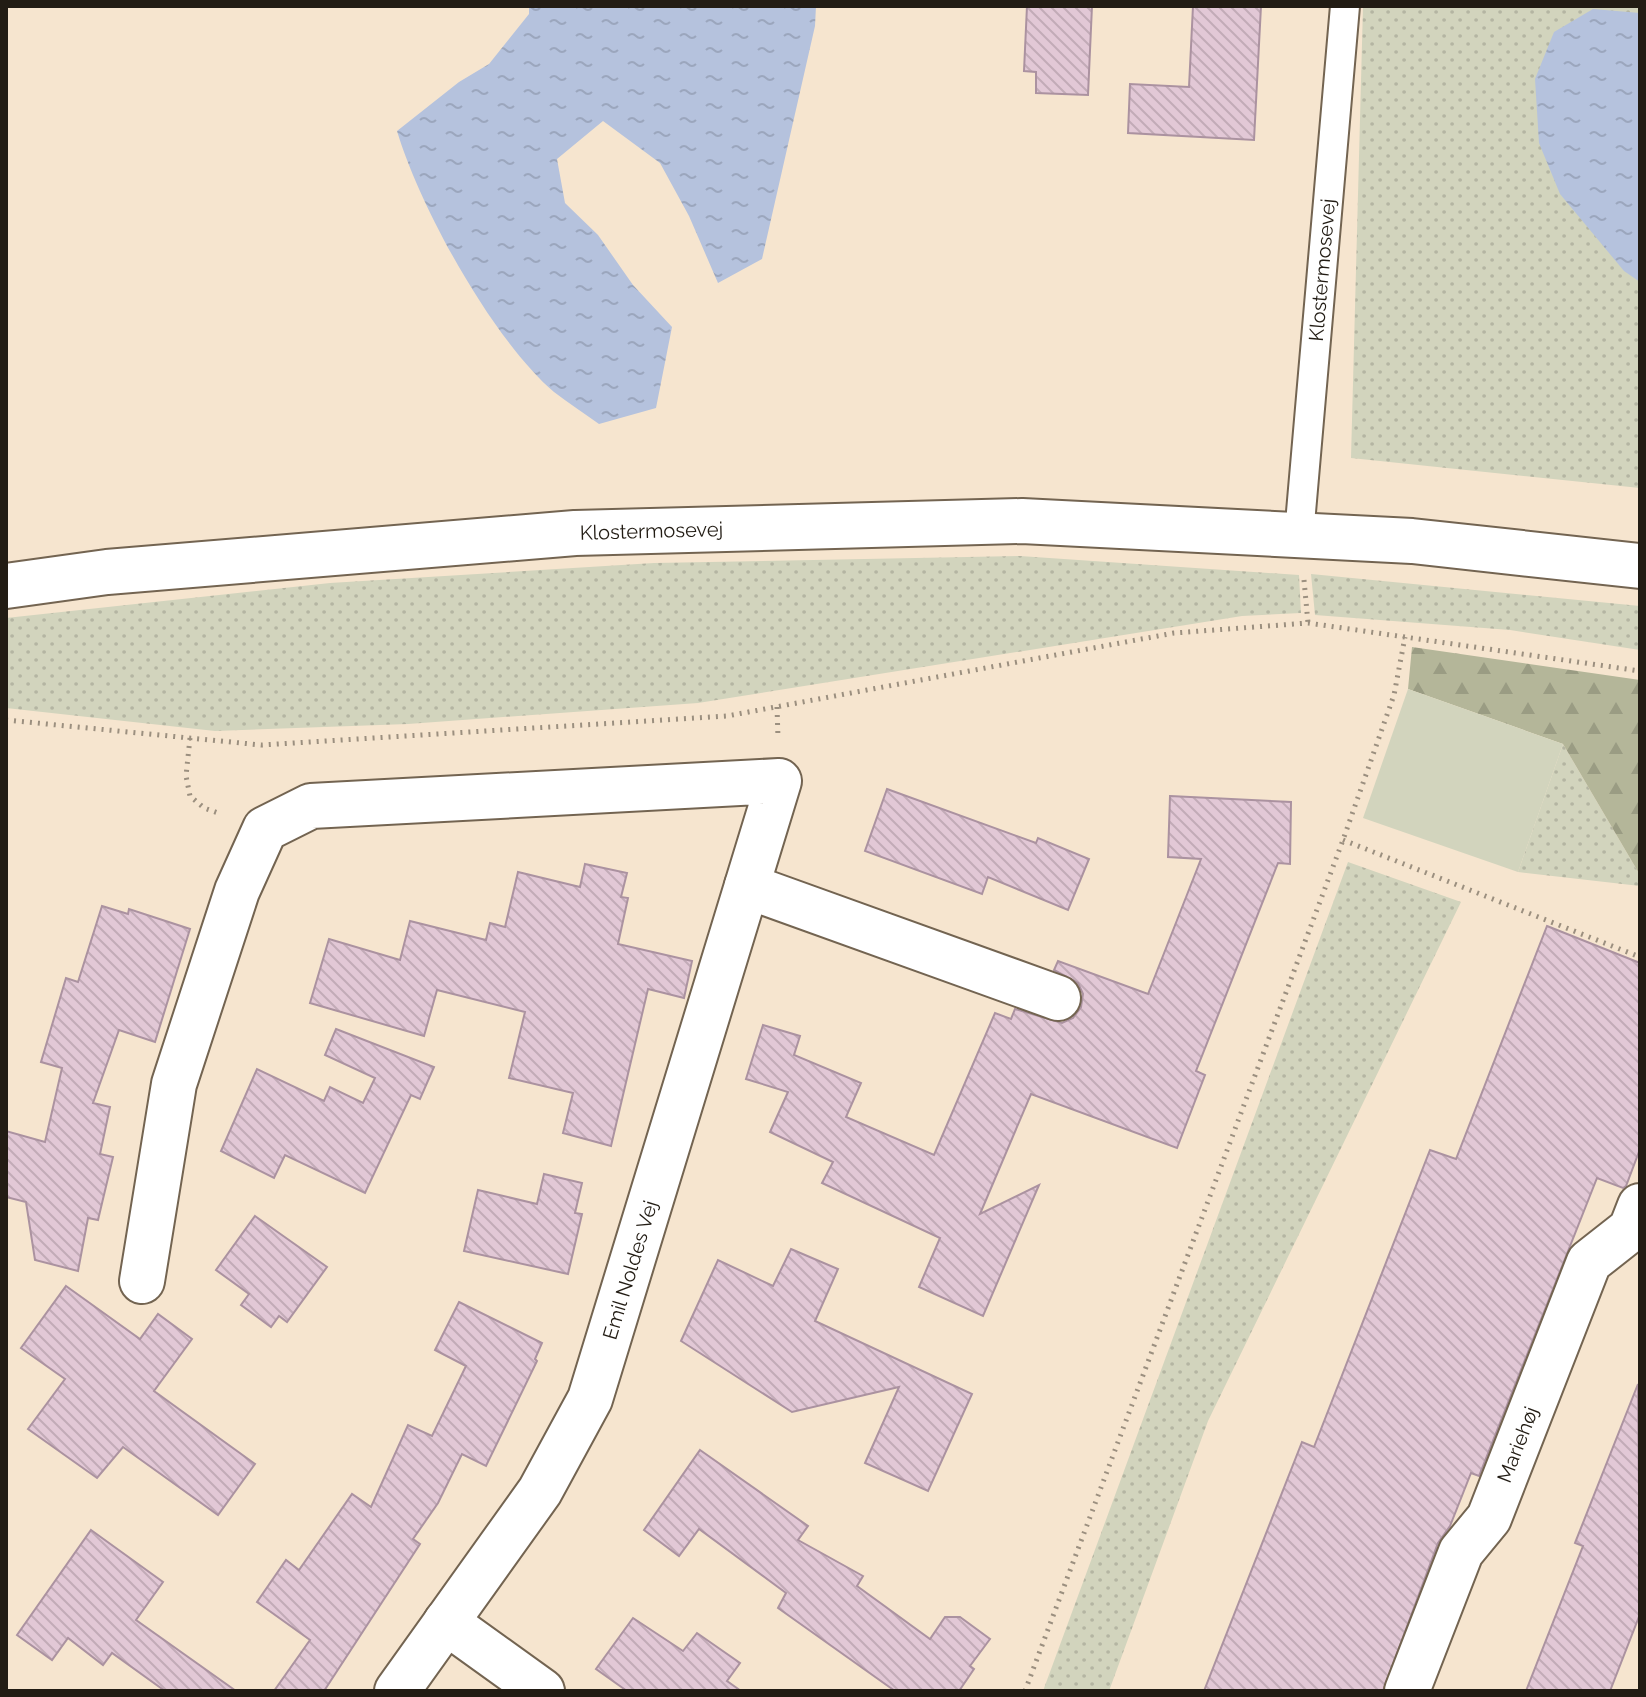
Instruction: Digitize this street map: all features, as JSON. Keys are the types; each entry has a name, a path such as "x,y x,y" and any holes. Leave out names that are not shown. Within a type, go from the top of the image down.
{"street":[{"name":"Klostermosevej","path":"6,586 107,572 575,533 1022,521 1412,541 1640,566"},
{"name":"Emil Noldes Vej","path":"265,829 311,806 779,781 590,1399 540,1491 397,1691"},
{"path":"142,1281 174,1084 237,891 265,829"},
{"path":"747,886 1058,998"},
{"name":"Mariehøj","path":"1407,1691 1461,1552 1489,1518 1589,1262 1631,1229 1640,1206"},
{"path":"446,1622 542,1691"}],"lane":[{"name":"Klostermosevej","path":"1299,535 1345,6"}],"path":[{"path":"6,720 261,745 727,716 1174,633 1308,623 1640,671"},
{"path":"1025,1691 1343,840 1394,695 1405,637"},
{"path":"190,738 186,776 190,796 204,808 265,829"},
{"path":"1343,840 1640,957"}],"green space":[{"path":"1363,6 1640,6 1640,488 1351,458"},
{"path":"1020,556 1299,575 1301,613 1242,616 698,703 408,724 215,731 6,708 6,618 330,583 654,563"},
{"path":"1311,574 1640,606 1640,650 1510,630 1315,615"},
{"path":"1412,647 1640,680 1640,875 1563,744 1408,689"},
{"path":"1408,689 1563,744 1518,872 1363,818"},
{"path":"1563,744 1640,875 1640,886 1518,872"},
{"path":"1348,862 1461,902 1208,1421 1109,1691 1043,1691"}],"water":[{"path":"529,6 816,6 815,26 762,259 718,283 689,216 660,163 603,121 557,159 565,203 598,235 633,285 672,327 656,408 599,424 554,392 531,369 484,307 441,234 397,131 459,82 489,64 529,14"},
{"path":"1593,9 1640,13 1640,282 1624,271 1560,194 1539,143 1535,79 1554,32"}],"building":[{"path":"1027,6 1092,6 1088,95 1036,93 1036,72 1024,71"},
{"path":"1193,6 1261,6 1254,140 1128,133 1130,84 1189,87"},
{"path":"887,789 1036,843 1038,838 1089,859 1068,910 988,877 982,894 865,851"},
{"path":"1170,796 1291,802 1290,864 1278,863 1196,1071 1205,1075 1177,1148 1031,1094 980,1214 1039,1185 983,1316 919,1287 940,1238 822,1183 833,1162 770,1132 788,1092 746,1079 763,1025 800,1036 794,1055 861,1083 846,1117 934,1155 995,1013 1011,1019 1015,1009 1062,1023 1073,1018 1081,1007 1083,994 1078,983 1054,970 1058,961 1148,994 1201,859 1168,857"},
{"path":"585,864 627,873 621,897 628,898 618,944 692,961 684,998 648,989 611,1146 563,1133 573,1093 509,1078 525,1012 437,990 424,1036 310,1003 329,939 400,960 410,921 486,940 490,923 505,927 518,872 580,887"},
{"path":"102,906 128,914 129,909 190,929 155,1042 119,1030 93,1103 110,1107 100,1154 113,1157 98,1220 88,1218 78,1271 35,1260 26,1202 6,1197 6,1131 45,1142 62,1068 41,1062 66,978 78,982"},
{"path":"1547,926 1640,963 1640,1149 1626,1186 1623,1188 1597,1178 1479,1476 1471,1473 1450,1526 1438,1543 1383,1691 1204,1691 1302,1442 1314,1447 1430,1150 1456,1159"},
{"path":"336,1029 434,1067 420,1099 411,1095 365,1193 285,1155 274,1178 221,1151 257,1069 324,1101 330,1087 363,1103 375,1078 325,1055"},
{"path":"544,1174 582,1183 575,1213 582,1214 568,1274 464,1251 478,1190 537,1204"},
{"path":"255,1216 327,1267 287,1322 279,1316 271,1327 241,1305 249,1294 216,1270"},
{"path":"791,1249 838,1269 815,1321 972,1394 928,1491 865,1463 899,1387 792,1412 681,1341 718,1260 773,1286"},
{"path":"66,1286 140,1339 158,1314 192,1339 154,1391 255,1464 218,1515 123,1447 97,1478 28,1429 65,1379 21,1348"},
{"path":"459,1302 542,1343 535,1359 537,1361 486,1466 462,1454 438,1503 413,1539 420,1544 324,1691 274,1691 310,1640 257,1602 286,1560 299,1570 352,1494 371,1507 408,1425 432,1436 466,1366 435,1350"},
{"path":"1638,1384 1640,1614 1610,1691 1526,1691 1583,1546 1575,1543"},
{"path":"700,1450 808,1526 798,1540 863,1576 857,1586 930,1639 945,1617 960,1617 990,1639 970,1666 974,1669 959,1691 895,1691 778,1608 786,1593 699,1529 679,1556 644,1530"},
{"path":"91,1530 163,1582 136,1620 236,1691 165,1691 112,1653 103,1665 68,1638 52,1660 17,1635"},
{"path":"633,1618 683,1651 697,1633 740,1663 727,1681 741,1691 627,1691 596,1669"}]}
